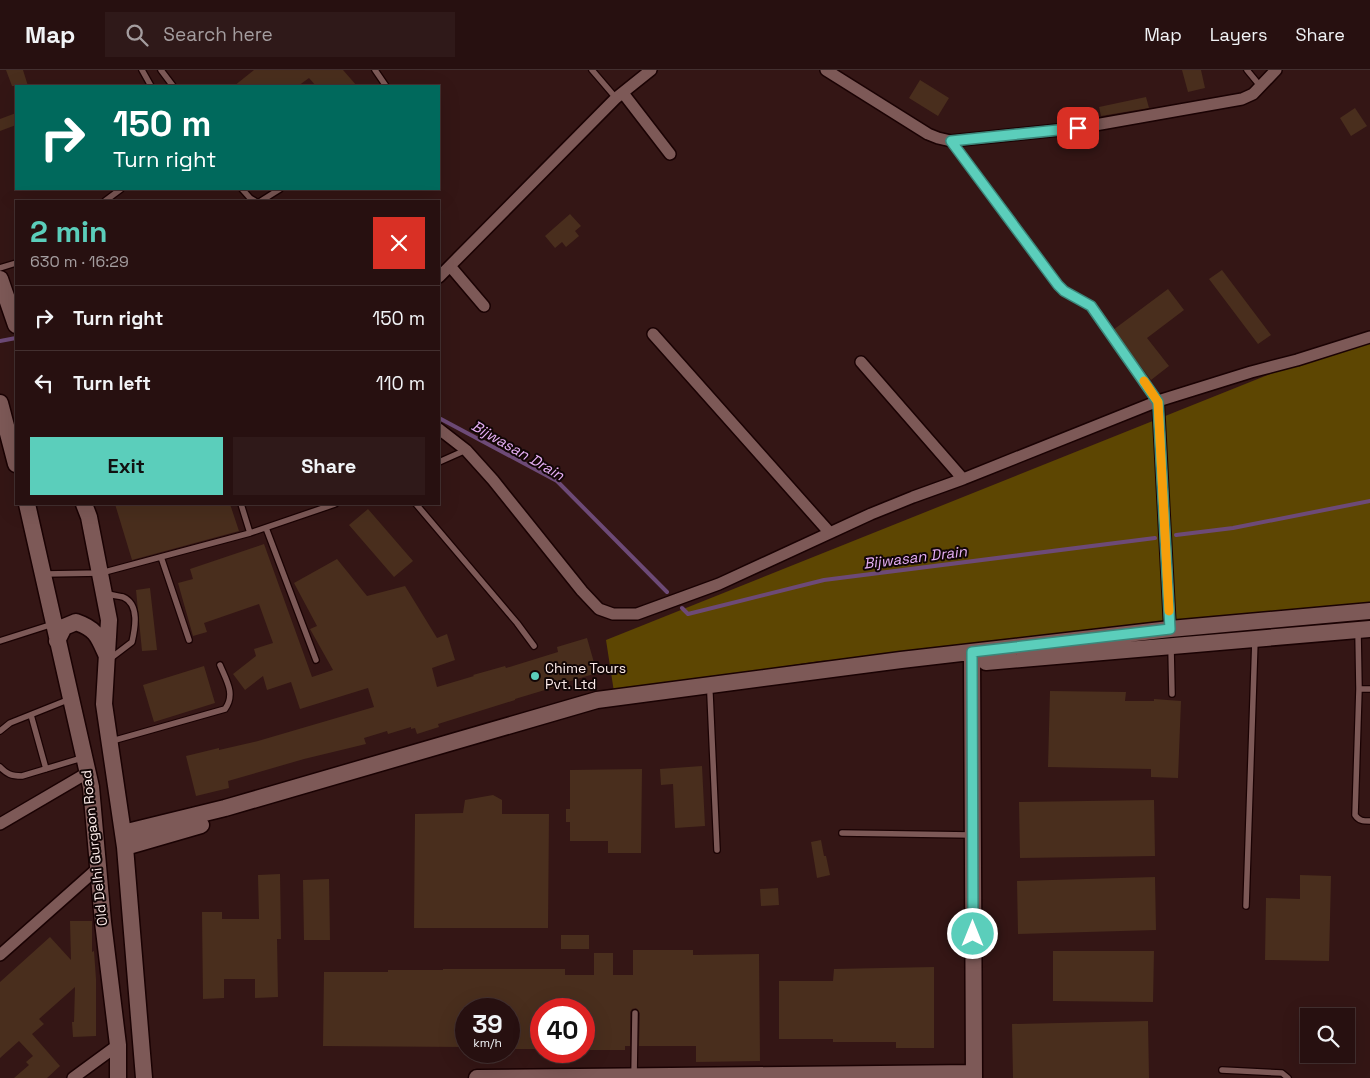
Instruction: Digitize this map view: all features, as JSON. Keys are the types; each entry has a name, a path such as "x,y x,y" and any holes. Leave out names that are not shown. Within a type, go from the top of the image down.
{"street":[{"path":"440,276 619,96 651,70"},
{"path":"826,70 928,134 951,141 1078,128 1242,99 1253,94 1276,70"},
{"path":"619,96 670,154"},
{"path":"450,266 484,306"},
{"path":"0,279 9,298 15,321"},
{"path":"653,334 830,533"},
{"path":"440,430 466,450 493,480 599,609 613,614 637,614 719,584 913,497 1158,402 1370,337"},
{"path":"861,362 963,479"},
{"path":"1158,402 1170,629"},
{"path":"0,403 15,460"},
{"name":"Old Delhi Gurgaon Road","path":"27,505 91,787 118,1045 118,1078"},
{"name":"Old Delhi Gurgaon Road","path":"84,505 89,517 101,573 109,620 104,704 124,840 144,1078"},
{"path":"124,840 591,712 638,702 710,694 1170,629 1370,611"},
{"path":"57,642 64,627 76,622 88,626 98,636 107,658"},
{"path":"124,840 225,808 597,700 972,658 1171,646 1364,630"},
{"path":"477,1078 974,1076 972,658"},
{"path":"0,824 86,765"},
{"path":"0,955 98,868"},
{"path":"73,1078 118,1045"}],"lane":[{"path":"142,70 150,85"},
{"path":"161,70 172,85"},
{"path":"375,70 385,85"},
{"path":"592,70 619,96"},
{"path":"1247,70 1261,87"},
{"path":"951,141 1058,285 1064,291 1084,301 1098,314 1158,402"},
{"path":"106,200 120,190"},
{"path":"243,190 253,200"},
{"path":"263,200 278,190"},
{"path":"0,268 15,263"},
{"path":"440,462 466,450"},
{"path":"241,505 250,533"},
{"path":"42,574 101,573 250,533 332,505"},
{"path":"417,505 517,623 534,646"},
{"path":"266,528 316,660"},
{"path":"161,557 189,640"},
{"path":"104,594 125,598 133,608 136,625 132,642 107,658"},
{"path":"0,640 53,624"},
{"path":"1364,630 1358,689 1355,815 1357,819 1370,821"},
{"path":"1246,906 1255,638"},
{"path":"1171,646 1172,694"},
{"path":"110,741 226,709 230,702 231,692 220,665"},
{"path":"1358,689 1370,689"},
{"path":"710,694 717,850"},
{"path":"0,731 10,723 70,699"},
{"path":"31,715 46,769"},
{"path":"0,766 6,773 12,776 22,776 46,769 86,765"},
{"path":"842,833 973,835"},
{"path":"634,1077 635,1013"},
{"path":"1222,1070 1282,1073 1288,1078"}],"shaded area":[{"path":"1370,334 1370,615 820,661 614,692 606,640"}],"building":[{"path":"6,70 23,70 28,85 12,86"},
{"path":"254,70 343,70 356,85 315,85 309,78 299,85 235,85"},
{"path":"1182,70 1201,70 1205,88 1188,92"},
{"path":"920,80 949,98 938,116 909,98"},
{"path":"1146,97 1149,108 1101,116 1099,107"},
{"path":"1355,108 1367,126 1351,136 1340,118"},
{"path":"15,113 15,125 0,131 0,119"},
{"path":"570,214 581,226 575,231 579,236 566,247 562,242 555,248 545,236"},
{"path":"1222,270 1271,335 1258,344 1209,279"},
{"path":"1168,289 1184,310 1147,338 1169,366 1151,380 1113,330"},
{"path":"115,505 230,505 239,531 132,560"},
{"path":"368,509 413,561 394,577 349,525"},
{"path":"264,544 312,677 333,670 310,629 317,626 294,583 337,559 367,596 405,586 437,638 447,634 455,660 432,668 437,687 473,675 505,666 506,668 558,652 557,647 587,638 597,673 438,724 439,727 417,734 415,728 411,729 411,727 388,734 387,731 364,738 366,744 304,759 228,781 229,788 196,796 186,756 258,741 374,707 368,688 300,709 291,682 267,690 263,676 245,690 233,674 256,656 254,649 273,643 259,604 204,623 207,632 193,636 178,583 193,579 190,569"},
{"path":"150,588 157,650 142,651 136,590"},
{"path":"204,666 215,703 154,722 143,685"},
{"path":"1050,691 1126,692 1125,701 1154,701 1154,699 1181,701 1178,778 1151,777 1151,769 1048,767"},
{"path":"702,766 705,826 675,828 673,784 661,785 660,769"},
{"path":"642,769 641,853 608,853 608,841 570,841 570,822 566,822 566,809 570,809 570,770"},
{"path":"493,795 502,800 502,814 549,814 548,928 414,928 415,814 463,813 465,800"},
{"path":"1154,800 1155,856 1020,858 1019,802"},
{"path":"821,840 830,875 817,878 811,842"},
{"path":"280,874 281,939 277,939 278,997 255,998 255,979 224,979 224,998 203,999 202,912 222,912 222,919 259,919 258,875"},
{"path":"1300,875 1331,876 1329,961 1265,960 1266,898 1300,899"},
{"path":"1155,877 1156,930 1018,934 1017,881"},
{"path":"329,879 330,940 304,940 303,880"},
{"path":"778,888 779,905 761,906 760,889"},
{"path":"70,921 92,921 92,952 94,951 96,979 96,1036 73,1037 72,1022 74,1022 75,987 39,1019 44,1024 32,1034 60,1066 47,1078 14,1078 29,1065 26,1062 33,1056 19,1041 0,1058 0,982 50,937 71,960"},
{"path":"561,935 589,935 589,949 561,949"},
{"path":"633,950 693,950 693,955 759,954 760,1061 696,1062 696,1046 639,1046 640,1013 636,1008 630,1012 630,1046 625,1046 625,1050 595,1050 595,998 530,998 530,1049 520,1049 520,998 455,998 455,1047 323,1046 324,972 388,972 388,970 443,969 565,969 565,975 594,975 594,953 613,953 613,975 633,975"},
{"path":"1053,951 1154,951 1153,1002 1053,1001"},
{"path":"934,967 934,1048 896,1048 896,1042 833,1042 833,1039 779,1039 779,981 833,981 834,969"},
{"path":"1148,1021 1149,1078 1013,1078 1012,1024"}],"waterway":[{"name":"Bijwasan Drain","path":"0,341 15,338"},
{"name":"Bijwasan Drain","path":"440,419 557,481 667,592"},
{"name":"Bijwasan Drain","path":"1176,535 1233,528 1370,501"},
{"name":"Bijwasan Drain","path":"682,608 688,614 824,580 1155,538"}],"slow traffic":[{"path":"1144,381 1158,402 1169,611"}],"place":[{"name":"Chime Tours Pvt. Ltd","path":"535,676"}],"route":[{"path":"973,934 972,652 1170,629 1158,402 1098,314 1091,306 1064,291 1058,285 951,141 1078,128"}]}
